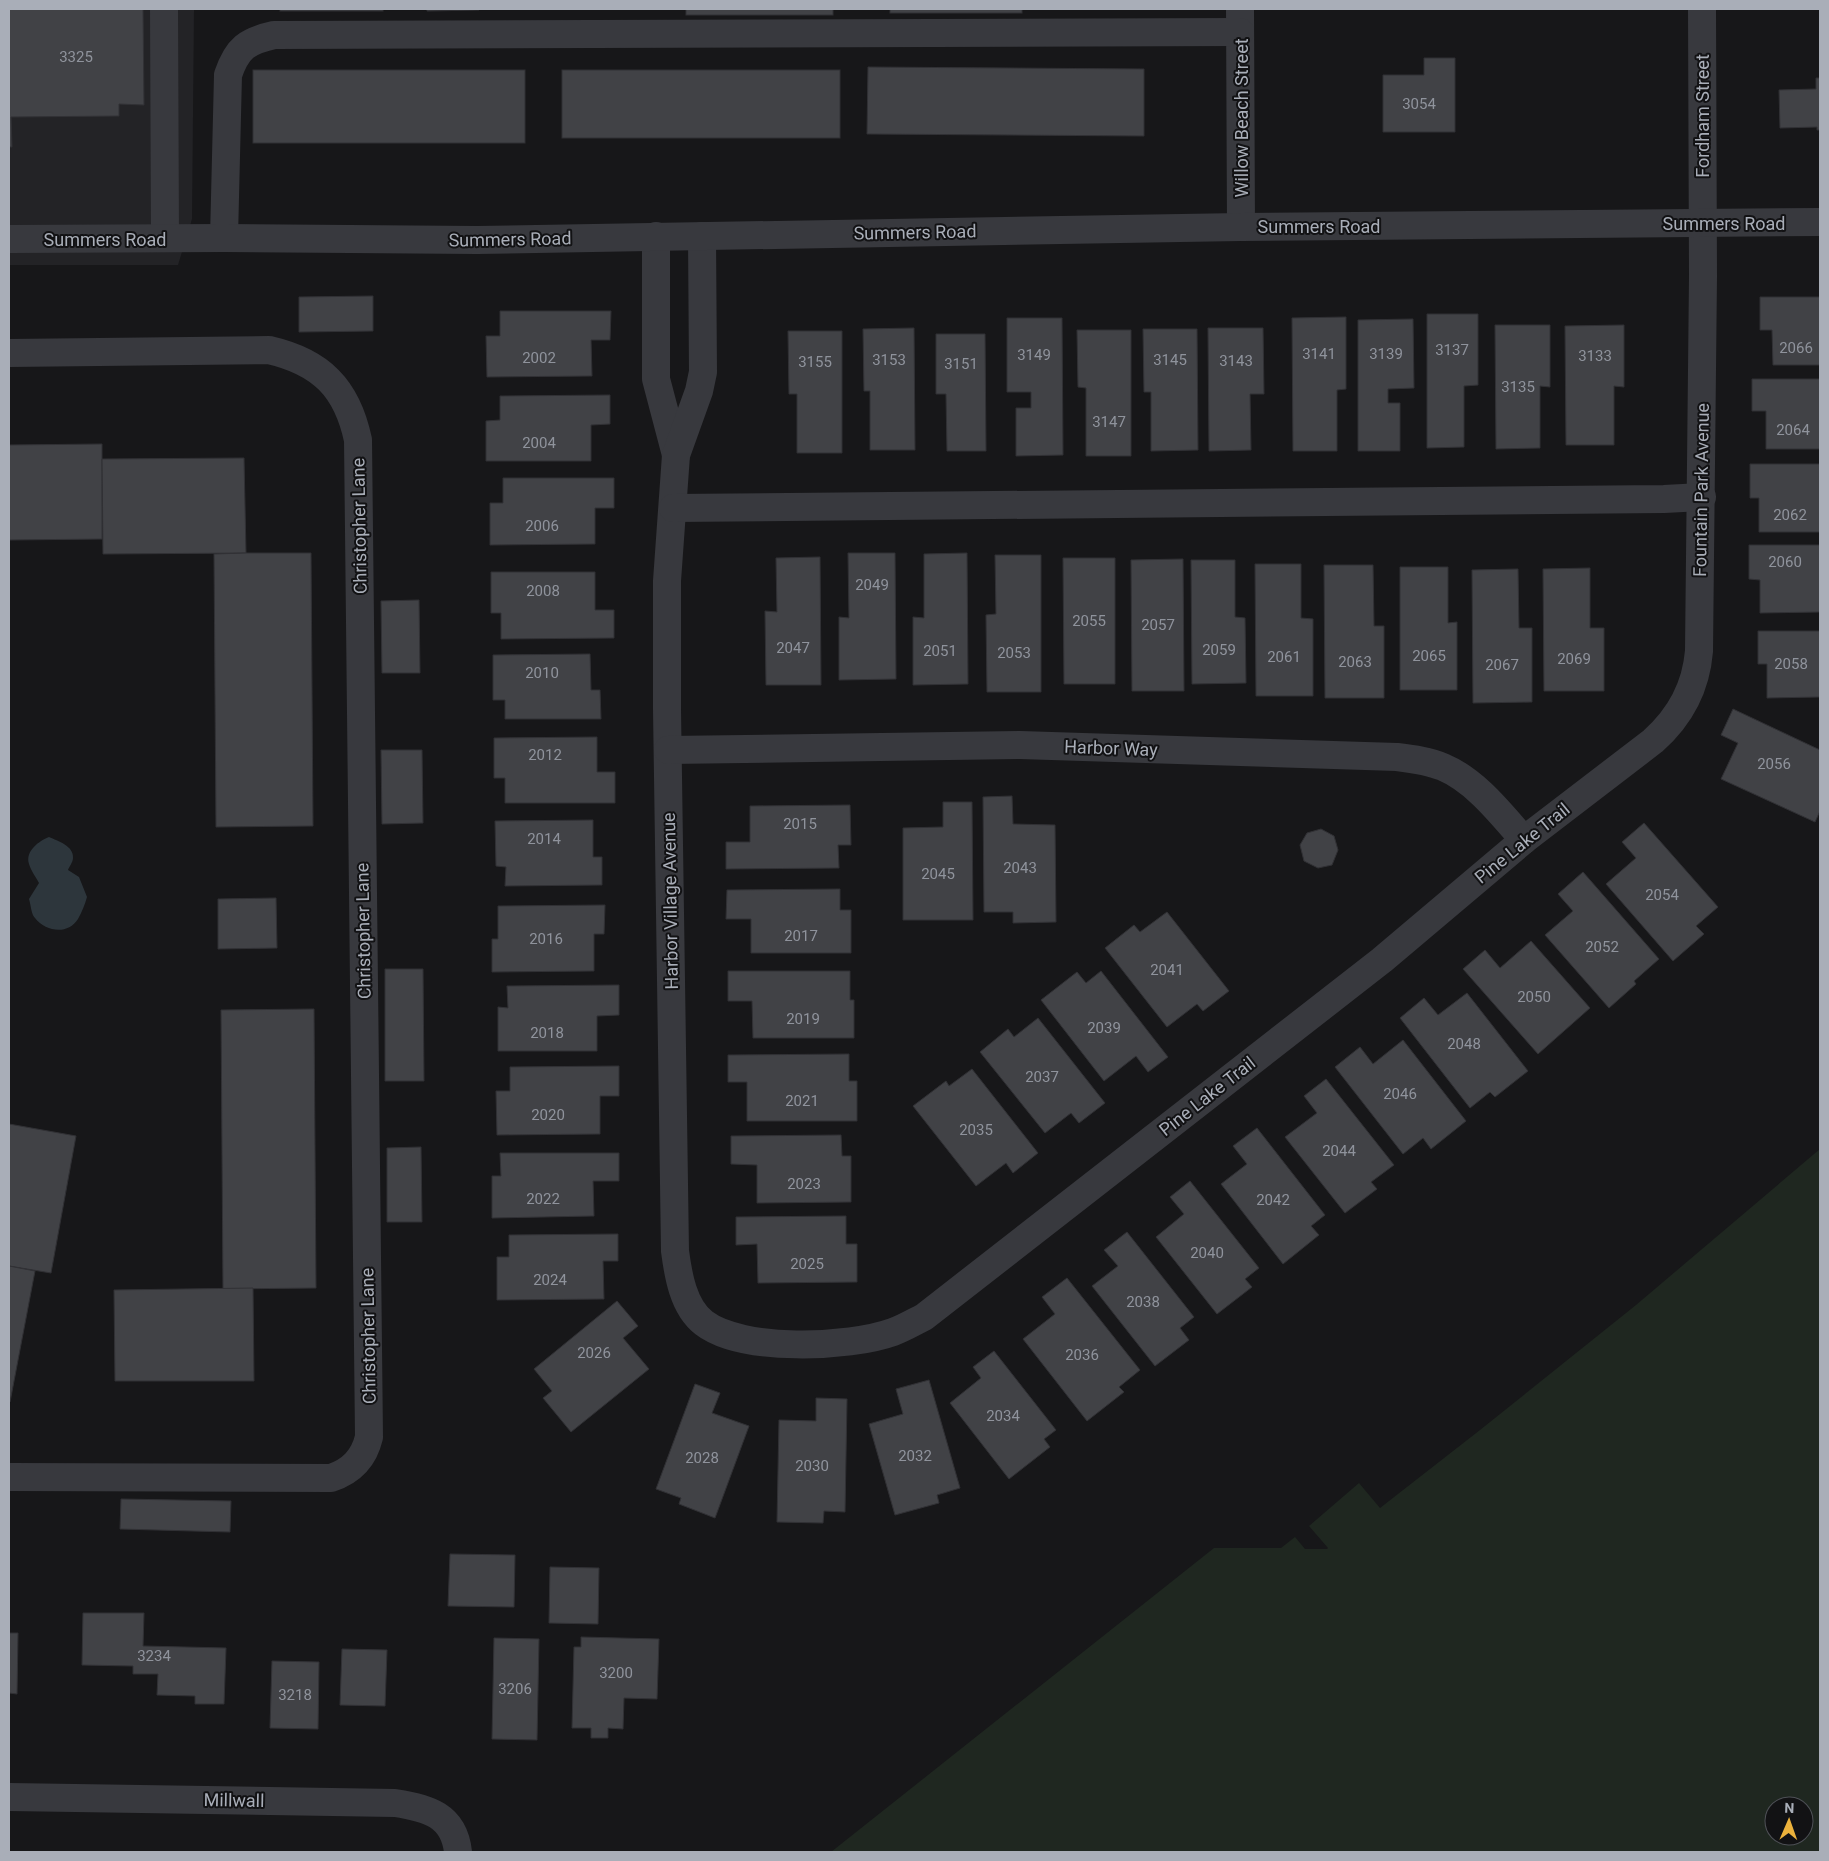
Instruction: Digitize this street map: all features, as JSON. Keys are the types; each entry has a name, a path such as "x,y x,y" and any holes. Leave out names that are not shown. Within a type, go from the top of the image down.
{"street":[{"path":"164,9 165,238"},
{"name":"Fordham Street","path":"1702,9 1702,224"},
{"path":"224,238 228,75 233,59 244,47 257,39 266,37 284,35 1240,20"},
{"name":"Willow Beach Street","path":"1240,20 1241,227"},
{"name":"Summers Road","path":"9,240 165,238 477,240 1241,227 1820,222"},
{"name":"Fountain Park Avenue","path":"1653,741 1664,731 1681,709 1692,686 1698,663 1702,497 1702,224"},
{"name":"Harbor Village Avenue","path":"656,236 656,379 676,455 668,581 668,750 675,1251 678,1279 689,1304 702,1322 718,1331"},
{"name":"Harbor Village Avenue","path":"676,455 699,392 703,372 702,236"},
{"name":"Christopher Lane","path":"9,353 269,350 302,360 316,369 341,394 354,421 358,440 369,1437 364,1452 355,1465 348,1471 331,1478 9,1477"},
{"path":"674,508 1664,499 1702,497"},
{"name":"Pine Lake Trail","path":"718,1331 753,1341 795,1344 842,1343 892,1332 924,1317 1382,960 1524,840 1653,741"},
{"name":"Harbor Way","path":"668,750 1020,746 1398,757 1443,767 1460,776 1490,802 1524,840"},
{"name":"Millwall","path":"9,1797 378,1802 407,1805 437,1815 455,1840"}],"shaded area":[{"path":"9,9 194,9 192,219 178,265 9,265"},
{"path":"49,837 65,844 71,850 73,860 68,870 79,877 87,897 74,924 69,928 57,930 45,926 35,918 29,899 39,883 30,867 29,855 37,844"},
{"path":"1820,1149 1820,1852 831,1852 1214,1548 1281,1548 1295,1537 1305,1549 1327,1549 1309,1526 1359,1483 1380,1508 1636,1305"}],"building":[{"path":"9,9 143,9 144,105 119,104 119,116 11,117 12,147 9,147"},
{"path":"280,9 383,9 383,11 280,11"},
{"path":"427,9 479,9 479,10 427,11"},
{"path":"686,9 833,9 833,15 686,15"},
{"path":"890,9 1022,9 1022,13 890,13"},
{"path":"1424,58 1455,58 1455,132 1383,132 1383,75 1424,75"},
{"path":"868,67 1144,69 1144,136 867,134"},
{"path":"253,70 525,70 525,143 253,143"},
{"path":"562,70 840,70 840,138 562,138"},
{"path":"1816,78 1820,78 1820,130 1817,130 1817,127 1780,128 1779,90 1816,89"},
{"path":"373,296 373,331 299,332 299,297"},
{"path":"1760,297 1820,297 1820,365 1773,365 1772,330 1760,330"},
{"path":"500,311 611,311 610,340 591,340 592,376 487,377 486,336 500,336"},
{"path":"1427,314 1478,314 1478,385 1464,386 1464,447 1427,448"},
{"path":"1346,317 1346,389 1337,390 1337,451 1293,451 1292,318"},
{"path":"1007,318 1062,318 1063,455 1016,456 1016,408 1031,408 1031,392 1007,392"},
{"path":"1413,319 1414,388 1388,389 1388,403 1400,403 1400,451 1358,451 1358,320"},
{"path":"1495,325 1550,325 1550,387 1540,386 1540,448 1496,449"},
{"path":"1624,325 1624,387 1614,386 1614,445 1566,445 1565,326"},
{"path":"914,328 915,450 870,450 870,391 864,391 863,329"},
{"path":"1208,328 1263,328 1264,394 1250,394 1251,450 1209,451"},
{"path":"1143,329 1197,329 1198,450 1151,451 1151,392 1144,392"},
{"path":"1077,330 1131,330 1131,456 1086,456 1086,388 1078,387"},
{"path":"788,331 842,331 842,453 797,453 797,394 789,394"},
{"path":"936,334 985,334 986,451 947,451 946,394 936,394"},
{"path":"1752,379 1820,379 1820,449 1766,449 1766,411 1752,411"},
{"path":"610,395 610,424 591,425 591,461 486,461 486,421 500,420 500,396"},
{"path":"102,444 102,539 9,540 9,445"},
{"path":"244,458 246,553 103,554 102,459"},
{"path":"1750,464 1820,464 1820,532 1759,532 1759,498 1750,498"},
{"path":"503,478 614,478 614,508 595,508 595,544 490,545 490,503 503,503"},
{"path":"1749,545 1820,545 1820,612 1760,613 1760,580 1749,579"},
{"path":"311,553 313,826 216,827 214,554"},
{"path":"848,553 895,553 896,679 839,680 839,617 849,618"},
{"path":"967,553 968,684 913,685 913,617 924,618 924,554"},
{"path":"995,555 1041,555 1041,692 987,692 986,615 996,614"},
{"path":"820,557 821,685 766,685 765,611 777,612 776,558"},
{"path":"1063,558 1115,558 1115,684 1064,684"},
{"path":"1183,559 1184,691 1132,691 1131,560"},
{"path":"1191,560 1235,560 1235,617 1245,618 1246,683 1192,684"},
{"path":"1255,564 1301,564 1301,618 1313,619 1313,696 1256,696"},
{"path":"1324,565 1373,565 1374,626 1384,626 1384,698 1325,698"},
{"path":"1400,567 1448,567 1448,623 1457,622 1457,690 1400,690"},
{"path":"1590,568 1590,628 1604,628 1604,691 1544,691 1543,569"},
{"path":"1518,569 1519,628 1532,628 1532,702 1473,703 1472,570"},
{"path":"491,572 595,572 595,610 614,610 614,638 501,639 501,613 491,613"},
{"path":"419,600 420,673 382,673 381,601"},
{"path":"1758,631 1820,631 1820,697 1767,698 1767,664 1758,664"},
{"path":"590,654 591,690 600,690 601,719 505,719 505,700 493,700 493,655"},
{"path":"1733,709 1820,750 1820,811 1815,822 1721,779 1738,743 1721,735"},
{"path":"597,737 597,772 615,772 615,803 505,803 505,778 494,778 494,738"},
{"path":"381,750 422,750 423,823 382,824"},
{"path":"1012,796 1013,824 1055,825 1056,922 1013,923 1013,912 984,912 983,797"},
{"path":"943,802 972,802 973,920 903,920 903,828 943,827"},
{"path":"850,805 851,845 838,845 839,868 726,869 726,842 750,842 750,806"},
{"path":"593,820 593,857 602,857 602,885 505,886 506,867 496,866 495,821"},
{"path":"1644,823 1718,907 1696,926 1704,934 1673,961 1606,884 1636,858 1622,842"},
{"path":"1321,829 1334,836 1338,850 1332,865 1318,868 1304,861 1300,845 1307,833"},
{"path":"1583,872 1659,959 1634,981 1636,984 1609,1008 1545,935 1573,911 1558,894"},
{"path":"840,889 840,910 851,910 851,953 751,953 751,919 726,919 727,890"},
{"path":"276,898 277,948 218,949 218,899"},
{"path":"605,905 604,934 594,934 594,971 492,972 492,939 498,939 498,906"},
{"path":"1167,912 1229,991 1203,1011 1197,1004 1167,1027 1105,948 1134,925 1140,932"},
{"path":"1531,941 1590,1008 1538,1054 1463,969 1485,950 1500,968"},
{"path":"385,969 423,969 424,1081 385,1081"},
{"path":"728,971 850,971 850,1000 854,1000 854,1038 753,1038 752,1001 728,1001"},
{"path":"1101,971 1168,1057 1148,1072 1136,1056 1104,1081 1041,1000 1077,972 1086,983"},
{"path":"619,985 619,1015 597,1016 597,1051 498,1051 498,1007 508,1008 507,986"},
{"path":"1467,993 1528,1071 1495,1097 1490,1092 1470,1108 1400,1018 1424,998 1438,1015"},
{"path":"314,1009 316,1288 223,1289 221,1010"},
{"path":"1038,1018 1105,1103 1079,1123 1071,1113 1045,1133 980,1052 1008,1029 1014,1037"},
{"path":"1403,1040 1466,1121 1431,1149 1423,1138 1403,1154 1335,1067 1360,1047 1373,1064"},
{"path":"849,1054 849,1081 857,1081 857,1121 747,1121 747,1082 728,1082 728,1055"},
{"path":"619,1066 619,1096 600,1096 600,1134 497,1135 496,1091 510,1091 510,1067"},
{"path":"972,1069 1038,1153 1013,1173 1006,1163 976,1186 913,1106 946,1081 949,1086"},
{"path":"1326,1079 1394,1165 1371,1182 1377,1189 1345,1213 1285,1137 1317,1113 1304,1096"},
{"path":"9,1124 76,1136 51,1273 9,1266"},
{"path":"1257,1128 1325,1215 1311,1226 1319,1235 1283,1264 1221,1184 1247,1164 1233,1146"},
{"path":"841,1135 842,1156 851,1156 851,1202 757,1203 757,1165 731,1164 731,1136"},
{"path":"421,1147 422,1222 387,1222 387,1148"},
{"path":"500,1153 619,1153 619,1181 593,1181 594,1216 492,1218 492,1176 501,1176"},
{"path":"1190,1181 1259,1268 1245,1279 1252,1287 1217,1314 1156,1237 1184,1214 1170,1197"},
{"path":"846,1216 846,1244 857,1244 857,1282 758,1283 757,1244 736,1245 736,1217"},
{"path":"1127,1232 1194,1317 1180,1328 1189,1340 1155,1366 1092,1286 1118,1266 1104,1250"},
{"path":"618,1234 618,1261 603,1261 604,1299 497,1300 497,1257 509,1257 509,1235"},
{"path":"9,1266 35,1271 10,1402 9,1401"},
{"path":"1067,1278 1140,1370 1119,1387 1124,1392 1087,1421 1023,1339 1055,1314 1042,1297"},
{"path":"253,1288 254,1381 115,1381 114,1290"},
{"path":"617,1301 638,1326 623,1338 649,1369 571,1432 543,1398 552,1391 534,1369"},
{"path":"994,1351 1056,1430 1044,1439 1050,1447 1009,1479 950,1403 981,1378 973,1367"},
{"path":"929,1380 960,1488 937,1495 939,1503 895,1515 869,1424 903,1414 896,1389"},
{"path":"695,1384 720,1393 712,1413 749,1426 715,1518 679,1504 681,1498 656,1489"},
{"path":"816,1398 847,1399 845,1512 824,1511 823,1523 777,1522 779,1420 816,1421"},
{"path":"121,1499 231,1501 230,1532 120,1529"},
{"path":"450,1554 515,1555 514,1607 448,1606"},
{"path":"550,1567 599,1568 598,1624 549,1623"},
{"path":"83,1613 144,1613 143,1646 226,1648 224,1704 195,1704 195,1696 157,1695 158,1674 133,1674 133,1666 82,1665"},
{"path":"9,1633 18,1633 17,1694 9,1693"},
{"path":"581,1637 659,1639 657,1699 624,1698 623,1729 608,1728 608,1738 591,1738 591,1728 572,1728 574,1647 581,1647"},
{"path":"494,1638 539,1639 537,1740 492,1739"},
{"path":"342,1649 387,1650 385,1706 340,1705"},
{"path":"272,1661 319,1662 318,1729 270,1728"}]}
